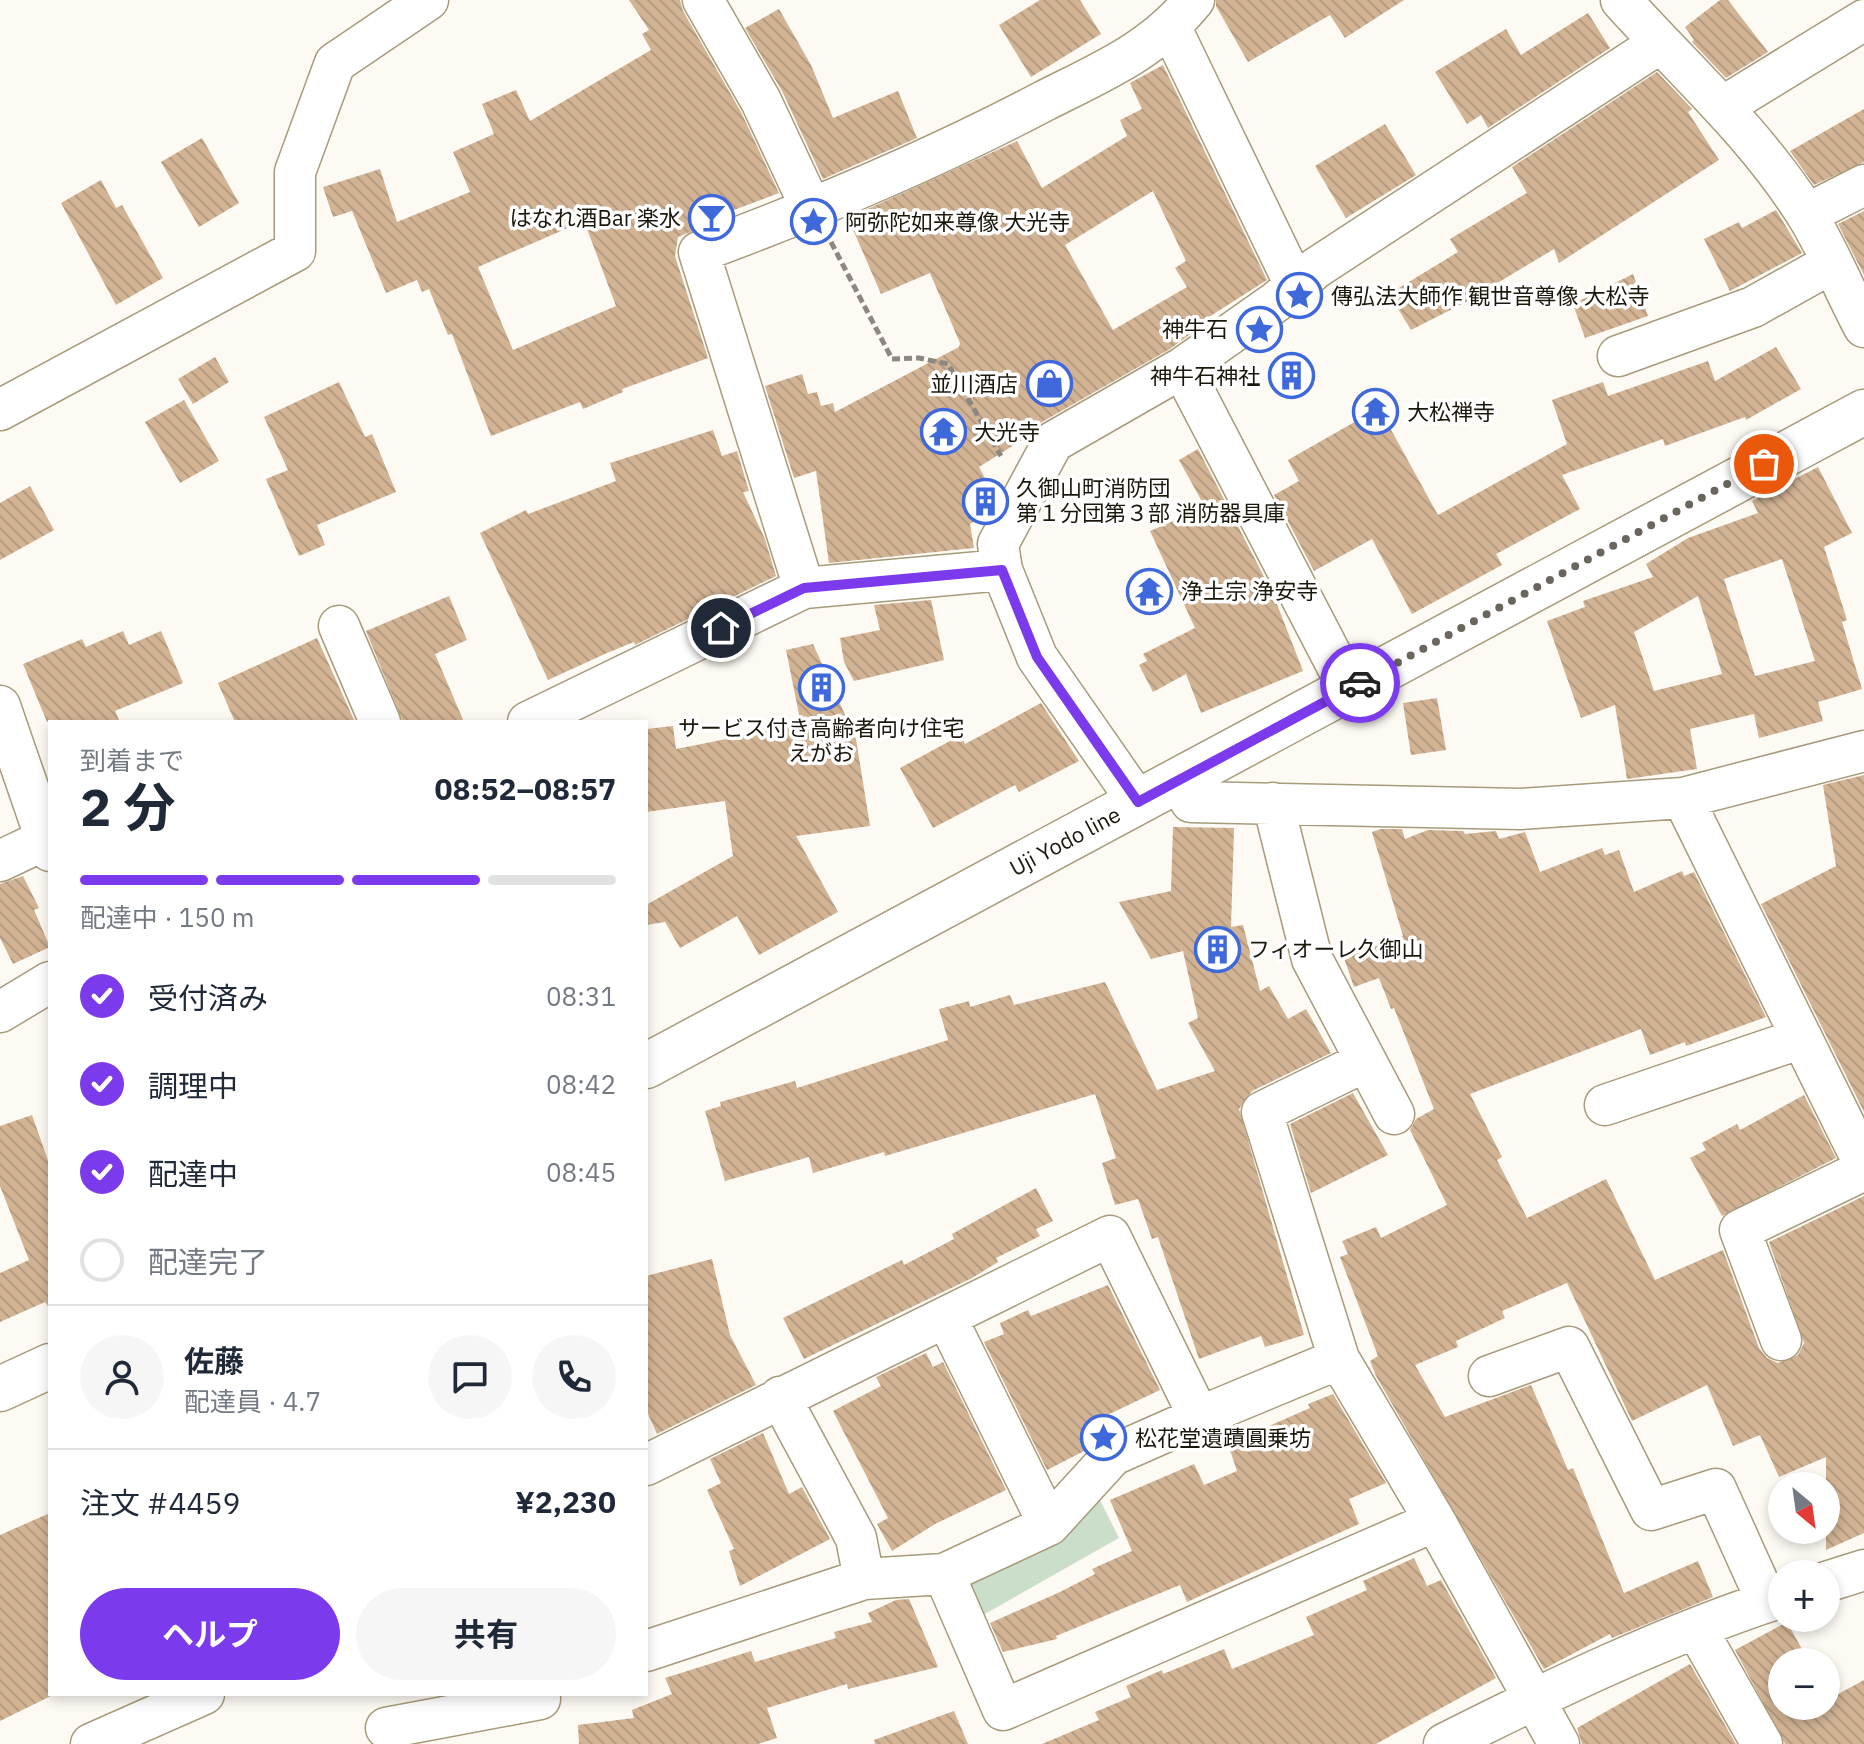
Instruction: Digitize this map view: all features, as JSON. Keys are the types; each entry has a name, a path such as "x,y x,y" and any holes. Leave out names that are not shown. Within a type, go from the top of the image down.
{"main road":[{"name":"Uji Yodo line","path":"648,1065 1864,412"},
{"path":"0,1389 48,1367"}],"street":[{"path":"0,410 295,251 295,172 335,63 428,0"},
{"path":"703,0 761,101 812,210"},
{"path":"1621,0 1724,106 1807,214 1864,327"},
{"path":"804,588 699,252 812,210 948,152 1132,55 1182,14 1295,285"},
{"path":"1724,106 1864,20"},
{"path":"1138,802 1037,657 1002,570 998,544 1053,442 1182,368 1329,259 1660,43"},
{"path":"1807,214 1864,185"},
{"path":"1618,356 1753,307 1830,264"},
{"path":"1182,368 1349,689"},
{"path":"532,720 804,588 1002,570"},
{"path":"339,626 379,720"},
{"path":"0,706 48,845 0,861"},
{"path":"1178,781 1191,802 1521,809 1683,798 1864,751"},
{"path":"1683,798 1864,1167 1740,1230 1781,1340"},
{"path":"1273,803 1312,959 1394,1114"},
{"path":"0,1012 48,983"},
{"path":"1605,1105 1802,1038"},
{"path":"1364,1062 1262,1112 1339,1359 1435,1521 1559,1744"},
{"path":"648,1464 1110,1236 1199,1417"},
{"path":"946,1317 1049,1525"},
{"path":"1489,1376 1569,1347 1651,1510 1716,1489 1768,1588"},
{"path":"648,1650 864,1579 944,1574 1049,1525 1113,1455 1339,1359"},
{"path":"780,1397 856,1538 864,1579"},
{"path":"944,1574 1003,1710 1435,1521"},
{"path":"1840,1578 1864,1570"},
{"path":"1444,1744 1534,1698 1696,1628 1768,1601"},
{"path":"1696,1628 1762,1744"},
{"path":"91,1744 199,1696"},
{"path":"385,1722 540,1699"}],"path":[{"path":"812,210 852,277 892,359 919,358 948,364 1023,495"}],"green space":[{"path":"1099,1498 1119,1538 983,1615 967,1583"}],"building":[{"path":"629,0 680,0 683,11 741,112 779,193 723,214 725,218 678,237 675,256 708,358 622,389 623,392 583,409 580,402 491,436 452,334 448,335 429,289 422,292 417,280 386,293 352,211 333,217 323,187 380,169 397,222 470,192 453,152 494,134 482,104 516,90 530,121 651,50 642,34 649,30","holes":["584,221 616,306 513,350 478,267"]},
{"path":"1040,0 1080,0 1101,34 1031,77 999,25"},
{"path":"1216,0 1404,0 1345,38 1330,15 1248,62 1216,6"},
{"path":"1720,0 1728,0 1768,52 1726,78 1692,42 1694,40 1685,27"},
{"path":"779,9 811,65 833,118 898,91 917,138 823,179 782,91 745,28"},
{"path":"1588,13 1610,48 1488,128 1481,115 1467,124 1435,72 1506,29 1521,55"},
{"path":"1163,65 1267,280 1201,322 1203,325 1170,349 1042,422 1030,435 979,467 996,499 988,514 970,524 974,548 829,563 816,471 794,478 765,386 802,374 808,394 817,392 821,406 833,403 835,412 959,347 960,343 930,273 881,294 848,218 1017,141 1042,188 1127,136 1120,120 1142,109 1130,83","holes":["1153,191 1186,261 1175,268 1187,287 1113,330 1065,245"]},
{"path":"1657,72 1692,109 1688,112 1719,160 1559,263 1554,249 1466,302 1411,330 1389,294 1458,252 1450,239 1527,193 1512,167"},
{"path":"1864,109 1864,162 1814,185 1790,151"},
{"path":"1385,124 1416,175 1346,218 1315,166"},
{"path":"202,138 239,203 199,227 161,162"},
{"path":"101,180 116,208 122,205 163,278 116,305 61,203"},
{"path":"1776,210 1802,253 1730,291 1704,239 1739,222 1742,228"},
{"path":"1864,211 1864,275 1838,224"},
{"path":"1633,274 1648,316 1585,338 1573,304"},
{"path":"1776,347 1801,389 1746,420 1745,417 1665,446 1663,439 1562,475 1580,509 1496,554 1502,565 1412,614 1372,539 1314,571 1274,495 1299,481 1288,460 1379,408 1438,515 1567,444 1552,400 1603,382 1608,396 1708,361 1715,381"},
{"path":"215,357 229,382 193,404 178,379"},
{"path":"339,382 365,437 372,434 396,492 317,525 325,545 299,556 266,479 288,470 264,417"},
{"path":"184,400 219,461 180,483 145,422"},
{"path":"713,430 722,456 737,451 749,491 743,492 765,539 776,576 635,645 634,642 548,680 480,533 526,510 528,514 616,481 610,463"},
{"path":"1198,449 1273,594 1303,671 1201,713 1186,674 1153,692 1139,665 1147,661 1143,654 1195,628 1150,531 1205,507 1179,460"},
{"path":"1818,467 1852,533 1824,547 1847,620 1842,622 1862,689 1818,702 1823,721 1759,738 1754,714 1690,729 1697,769 1627,779 1615,705 1581,718 1547,621 1585,607 1583,601 1653,577 1646,564 1688,538 1758,513 1752,501","holes":["1782,559 1815,661 1755,676 1724,579","1698,596 1722,674 1654,691 1634,632"]},
{"path":"30,486 54,530 0,560 0,503"},
{"path":"449,596 467,640 435,654 463,720 402,720 366,631"},
{"path":"931,600 944,660 854,681 844,662 840,638 880,630 874,605"},
{"path":"123,631 129,645 161,631 183,683 115,711 119,720 47,722 23,664 82,639 86,647"},
{"path":"317,638 354,720 234,720 218,683"},
{"path":"813,644 856,739 870,826 796,836 838,912 759,955 737,916 680,948 665,922 648,925 648,904 733,856 725,801 648,812 648,729 673,726 676,749 801,724 786,650"},
{"path":"1437,698 1446,750 1411,755 1403,703"},
{"path":"1041,703 1079,761 1019,792 1015,785 933,828 900,768 961,735 965,744"},
{"path":"1864,775 1864,1112 1761,904 1836,866 1823,785"},
{"path":"1173,827 1234,828 1231,927 1243,925 1260,991 1269,986 1288,1019 1306,1009 1331,1053 1252,1091 1239,1109 1304,1335 1265,1347 1261,1336 1199,1359 1158,1237 1152,1239 1138,1199 1115,1205 1102,1163 1116,1158 1095,1094 885,1156 884,1152 813,1173 809,1157 725,1181 705,1111 721,1106 720,1102 795,1081 797,1088 948,1040 939,1009 969,1001 970,1007 1010,995 1014,1005 1105,982 1157,1090 1215,1071 1188,1023 1198,1018 1183,951 1151,959 1119,902 1171,891"},
{"path":"1402,829 1405,839 1428,830 1463,831 1465,834 1496,831 1499,839 1525,832 1540,872 1602,848 1605,855 1619,850 1634,892 1682,871 1684,876 1694,872 1766,1017 1686,1046 1685,1042 1650,1055 1641,1029 1470,1094 1502,1157 1497,1160 1527,1218 1606,1179 1655,1280 1723,1250 1759,1348 1767,1358 1778,1363 1798,1355 1804,1343 1769,1242 1864,1196 1864,1533 1840,1544 1840,1472 1826,1472 1826,1457 1791,1472 1777,1472 1760,1435 1733,1446 1707,1385 1632,1421 1567,1283 1502,1311 1505,1318 1456,1341 1458,1347 1415,1365 1445,1417 1531,1385 1568,1470 1573,1468 1624,1593 1698,1561 1713,1597 1612,1638 1610,1634 1544,1669 1376,1376 1370,1361 1378,1356 1340,1257 1348,1254 1342,1241 1376,1227 1381,1238 1447,1205 1410,1130 1416,1119 1434,1109 1394,1008 1391,1009 1379,978 1354,987 1344,958 1403,936 1372,832"},
{"path":"23,876 39,908 34,910 48,942 48,948 13,964 0,938 0,884"},
{"path":"1353,1093 1388,1155 1311,1193 1290,1124"},
{"path":"1804,1095 1836,1158 1722,1216 1690,1158 1706,1150 1702,1143 1737,1124 1740,1130"},
{"path":"32,1115 48,1160 48,1306 45,1302 0,1322 0,1273 29,1260 0,1186 0,1126"},
{"path":"1036,1188 1053,1221 1036,1229 1040,1236 996,1258 998,1262 972,1278 804,1359 783,1318 902,1260 904,1265 954,1239 952,1234"},
{"path":"712,1259 730,1335 756,1385 657,1434 648,1414 648,1275"},
{"path":"1108,1285 1160,1390 1082,1427 1086,1434 1080,1437 1086,1450 1047,1470 984,1342 1004,1334 1000,1323 1028,1310 1031,1316"},
{"path":"926,1353 933,1367 943,1362 1006,1490 935,1524 892,1551 877,1524 888,1518 833,1411 881,1386 876,1377"},
{"path":"1333,1394 1386,1483 1349,1499 1359,1524 1187,1602 1180,1585 1056,1636 1057,1639 1003,1652 990,1623 1060,1592 1095,1574 1092,1569 1132,1551 1110,1500 1194,1464 1204,1485 1237,1471 1228,1444 1310,1408 1308,1404"},
{"path":"763,1433 789,1494 802,1487 830,1539 740,1586 729,1551 734,1549 707,1490 721,1483 710,1459"},
{"path":"48,1514 48,1696 51,1696 0,1721 0,1535"},
{"path":"1826,1544 1839,1544 1826,1550"},
{"path":"1414,1558 1427,1586 1441,1580 1496,1678 1376,1744 1042,1744 1099,1720 1095,1712 1131,1697 1126,1686 1162,1670 1163,1674 1224,1649 1232,1669 1314,1635 1306,1617 1367,1590 1363,1581"},
{"path":"909,1599 938,1667 848,1689 847,1684 767,1708 777,1738 758,1744 579,1744 578,1725 634,1718 632,1710 672,1694 665,1678 751,1651 755,1662 836,1638 834,1632 872,1622 868,1613 896,1600"},
{"path":"1768,1632 1792,1632 1801,1648 1768,1648 1768,1712 1735,1650"},
{"path":"1690,1664 1736,1744 1582,1744 1577,1728"},
{"path":"1864,1680 1864,1744 1785,1744 1772,1720 1840,1720 1840,1693"},
{"path":"954,1711 968,1744 875,1744 874,1740"}],"way so far":[{"path":"1360,683 1764,464"}],"place":[{"name":"はなれ酒Bar 楽水","path":"712,218"},
{"name":"阿弥陀如来尊像 大光寺","path":"814,222"},
{"name":"傳弘法大師作 観世音尊像 大松寺","path":"1300,296"},
{"name":"神牛石","path":"1259,329"},
{"name":"神牛石神社","path":"1291,376"},
{"name":"並川酒店","path":"1049,384"},
{"name":"大松禅寺","path":"1376,412"},
{"name":"大光寺","path":"943,432"},
{"name":"久御山町消防団 第１分団第３部 消防器具庫","path":"985,501"},
{"name":"浄土宗 浄安寺","path":"1150,591"},
{"name":"サービス付き高齢者向け住宅 えがお","path":"821,687"},
{"name":"フィオーレ久御山","path":"1217,949"},
{"name":"松花堂遺蹟圓乗坊","path":"1104,1438"}],"route":[{"path":"721,628 804,588 1002,570 1037,657 1138,802 1360,683"}]}
